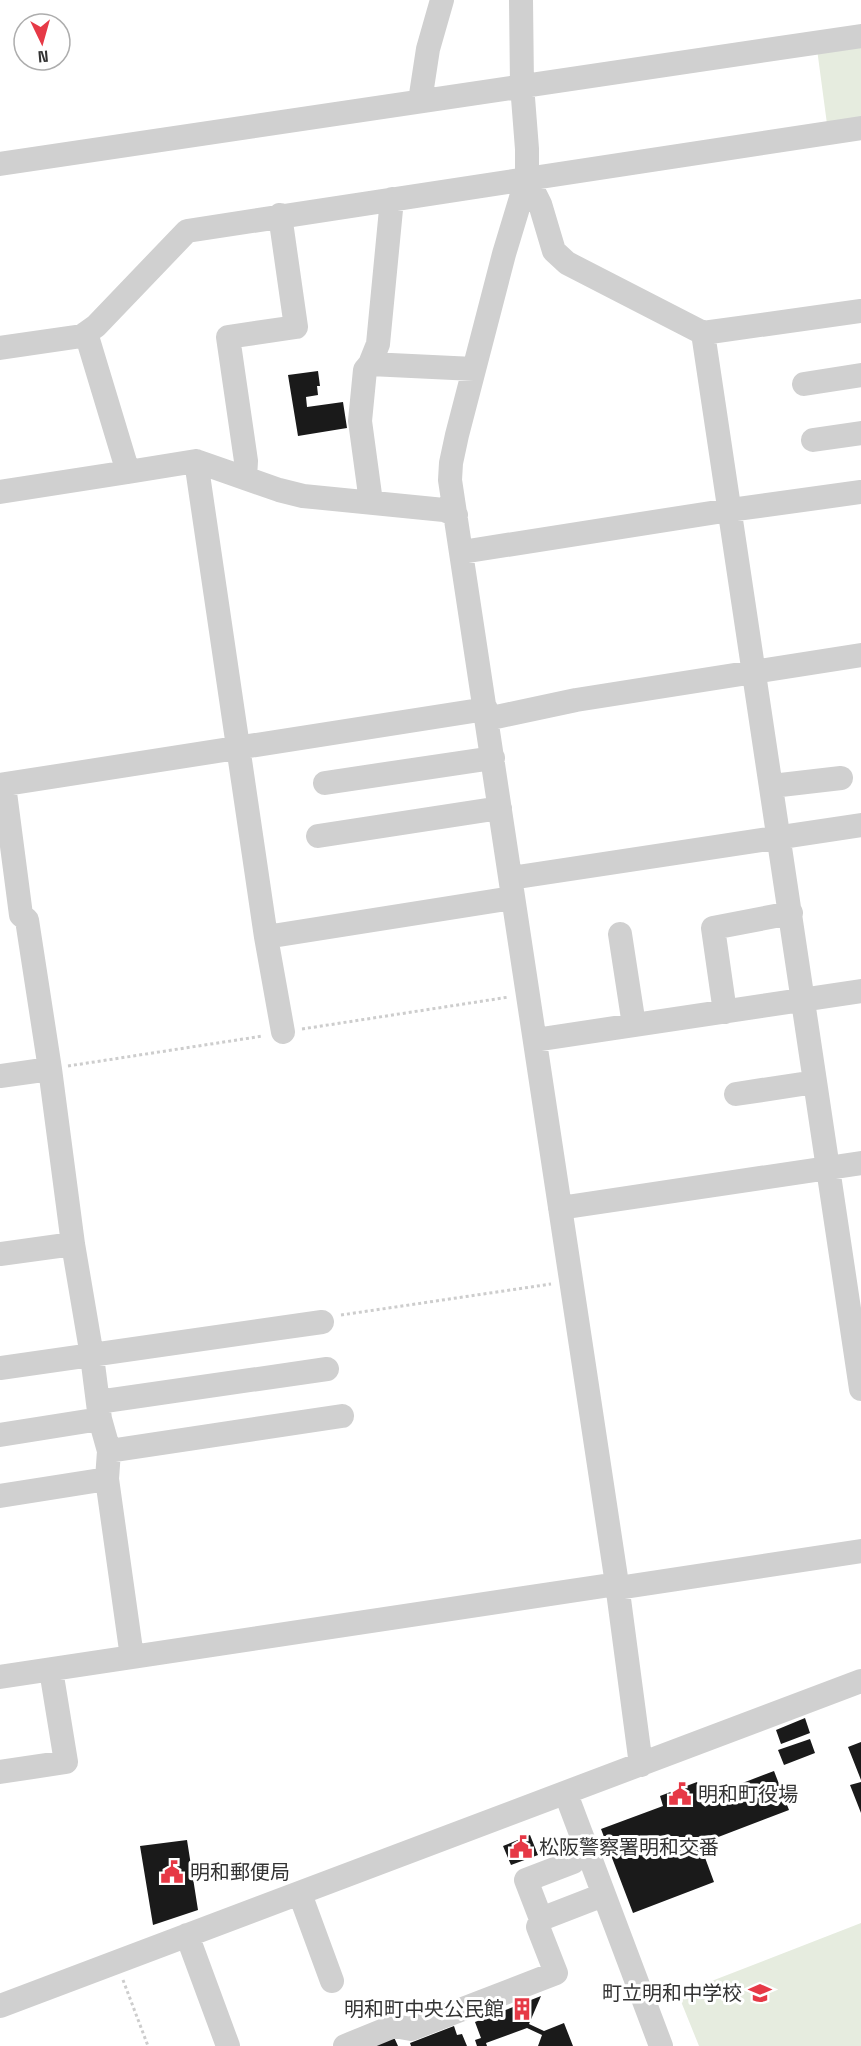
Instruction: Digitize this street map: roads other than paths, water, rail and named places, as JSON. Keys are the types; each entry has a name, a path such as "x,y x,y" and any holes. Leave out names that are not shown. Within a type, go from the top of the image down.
{"street":[{"path":"420,101 428,49 442,0"},
{"path":"520,0 527,178 504,254 474,369 451,463 450,480 617,1586 641,1765"},
{"path":"0,164 861,36"},
{"path":"0,348 82,336 96,326 187,231 861,128"},
{"path":"527,178 540,204 554,251 567,263 703,333 861,310"},
{"path":"370,502 360,421 365,370 378,344 392,199"},
{"path":"245,478 246,461 228,337 296,327 280,215"},
{"path":"86,333 128,472"},
{"path":"703,333 815,1082 858,1349 861,1389"},
{"path":"370,363 474,369"},
{"path":"804,384 861,375"},
{"path":"813,440 861,433"},
{"path":"0,492 196,461 303,496 444,510 456,515"},
{"path":"196,461 266,938 283,1032"},
{"path":"462,552 861,492"},
{"path":"132,1657 107,1479 109,1451 99,1411 73,1244 50,1068 27,920 21,915 7,865 2,785 239,747 487,714 861,656"},
{"path":"325,783 493,758"},
{"path":"772,786 841,778"},
{"path":"318,836 500,808"},
{"path":"266,938 779,837 861,825"},
{"path":"725,1012 712,928 790,913"},
{"path":"620,934 634,1025"},
{"path":"535,1040 861,991"},
{"path":"0,1076 50,1068"},
{"path":"736,1094 815,1082"},
{"path":"560,1208 861,1163"},
{"path":"0,1254 73,1244"},
{"path":"0,1368 321,1322"},
{"path":"0,1435 99,1411 327,1369"},
{"path":"109,1451 342,1416"},
{"path":"0,1496 107,1479"},
{"path":"0,1677 861,1551"},
{"path":"0,1772 66,1762 51,1670"},
{"path":"0,2006 861,1681"},
{"path":"566,1794 661,2046"},
{"path":"382,2046 404,2037 411,2029 556,1973 538,1927 541,1918 526,1880 573,1862"},
{"path":"300,1894 332,1981"},
{"path":"541,1918 603,1895"},
{"path":"187,1935 228,2046"},
{"path":"345,2046 394,2026 411,2029"}],"place":[{"name":"明和町役場","path":"680,1794"},
{"name":"松阪警察署明和交番","path":"521,1847"},
{"name":"明和郵便局","path":"172,1872"},
{"name":"町立明和中学校","path":"760,1993"},
{"name":"明和町中央公民館","path":"522,2009"}]}
